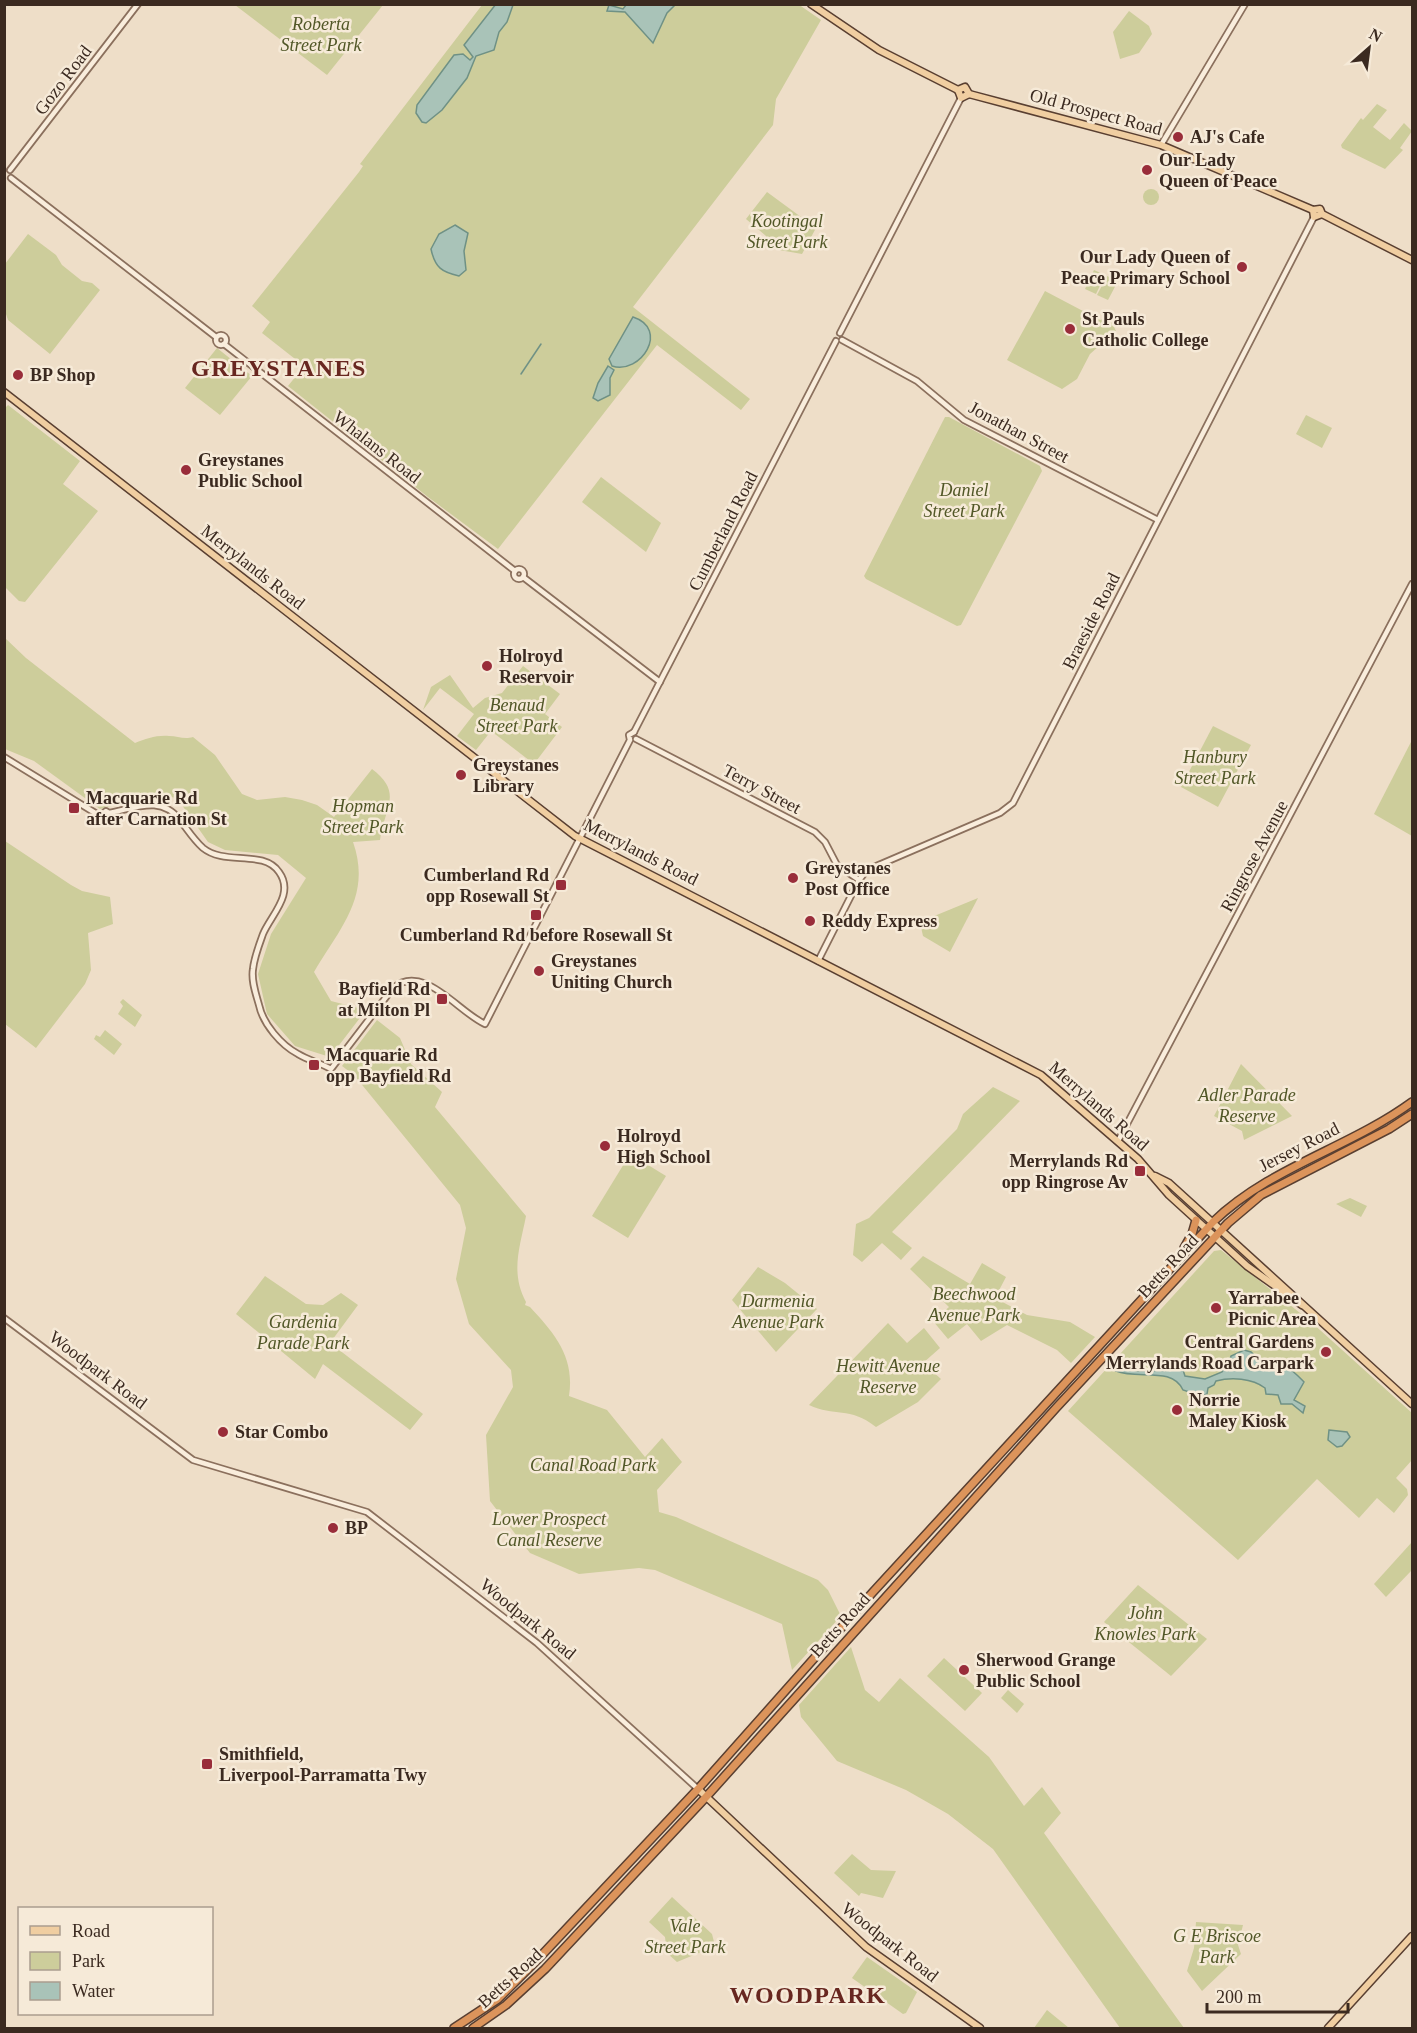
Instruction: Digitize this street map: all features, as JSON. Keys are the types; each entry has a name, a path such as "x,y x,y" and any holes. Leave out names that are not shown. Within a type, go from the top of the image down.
{"highway":[{"name":"Jersey Road","path":"1206,1229 1258,1185 1377,1125 1413,1102"},
{"name":"Jersey Road","path":"1215,1237 1261,1196 1413,1114"},
{"path":"1181,1256 1196,1220"},
{"name":"Betts Road","path":"454,2028 498,1999 526,1973 698,1789 1206,1229"},
{"name":"Betts Road","path":"477,2026 506,2005 545,1969 706,1797 826,1662 1215,1237"}],"main road":[{"path":"811,4 879,50 958,90 961,98 969,93"},
{"name":"Old Prospect Road","path":"958,90 965,87 969,93 1161,145 1313,210 1318,208 1322,214"},
{"path":"1313,210 1314,217 1322,214 1413,260"},
{"name":"Merrylands Road","path":"4,392 580,839 1041,1075 1118,1141 1154,1175 1163,1189 1215,1237 1266,1281 1302,1305"},
{"name":"Merrylands Road","path":"1154,1175 1169,1183 1413,1404"},
{"name":"Woodpark Road","path":"698,1789 866,1947 980,2028"},
{"path":"1328,2028 1413,1936"}],"street":[{"name":"Gozo Road","path":"7,171 138,4"},
{"path":"1161,145 1245,4"},
{"path":"839,341 840,333 961,98"},
{"path":"4,179 11,178 7,171"},
{"name":"Whalans Road","path":"11,178 216,337 220,335 225,337 224,344 515,571 517,578 523,577 660,682"},
{"name":"Braeside Road","path":"818,961 859,880 872,867 1000,813 1011,805 1314,217"},
{"name":"Cumberland Road","path":"633,739 634,732 839,341 833,335 840,333"},
{"name":"Jonathan Street","path":"839,341 917,381 964,420 1158,520"},
{"name":"Ringrose Avenue","path":"1118,1141 1413,584"},
{"path":"4,757 105,819 109,813 149,804 161,805 177,815 209,852 226,858 264,861 278,871 284,885 284,896 263,935 252,972 260,1009 263,1018 284,1044 297,1054 331,1069 393,988 410,980 425,982 484,1024 633,739"},
{"name":"Terry Street","path":"633,739 814,832 825,842 840,867 859,880"},
{"name":"Woodpark Road","path":"4,1318 193,1460 367,1512 519,1628 698,1789"}],"green space":[{"path":"798,4 821,20 776,99 773,125 633,307 750,399 741,410 657,345 498,549 428,497 288,386 304,366 262,333 270,322 252,306 359,172 363,166 360,164 482,5"},
{"name":"Roberta Street Park","path":"235,5 383,5 327,75"},
{"path":"1129,11 1149,26 1152,34 1139,53 1120,59 1113,32"},
{"path":"1377,104 1387,110 1373,127 1390,140 1404,123 1412,131 1400,148 1403,150 1385,169 1342,148 1341,145 1361,118 1363,120"},
{"path":"1148,189 1154,189 1159,197 1157,203 1148,205 1143,200 1143,194"},
{"name":"Kootingal Street Park","path":"767,192 816,228 802,254 768,248 766,236 746,219"},
{"path":"28,234 56,255 62,265 82,281 92,283 100,290 50,354 8,320 5,311 5,264"},
{"path":"1094,270 1105,275 1096,294 1085,289"},
{"path":"1107,276 1118,281 1108,300 1097,295"},
{"path":"1045,291 1100,320 1109,317 1116,331 1090,354 1077,379 1062,389 1007,360"},
{"path":"217,348 252,376 220,415 185,388"},
{"path":"8,405 80,461 63,484 98,511 25,602 19,601 5,587 4,409"},
{"path":"1306,415 1332,428 1322,448 1296,434"},
{"name":"Daniel Street Park","path":"945,417 949,417 1040,466 1042,471 961,625 957,626 864,576"},
{"path":"601,477 661,523 646,552 582,502"},
{"name":"Hopman Street Park","path":"4,637 26,658 135,743 160,736 193,737 215,755 242,794 257,800 285,797 302,800 317,805 334,817 372,769 382,778 390,794 390,801 380,840 353,842 358,861 359,879 356,895 343,926 314,972 331,1001 366,1010 330,1057 295,1046 267,1014 258,974 271,934 306,878 278,855 225,850 208,842 177,798 158,795 100,809 34,761 5,749"},
{"name":"Benaud Street Park","path":"523,666 560,694 545,714 562,727 534,764 491,731 476,750 457,736 474,714 440,688 423,710 431,687 450,675 473,708 485,698 502,693"},
{"name":"Hanbury Street Park","path":"1213,726 1251,745 1218,807 1181,787"},
{"path":"1412,740 1412,836 1374,814"},
{"path":"5,841 82,891 110,897 113,924 88,933 91,970 85,984 36,1048 5,1024"},
{"path":"978,898 950,952 923,936 921,927 927,919"},
{"path":"123,999 142,1015 135,1027 118,1014 123,1006 120,1002"},
{"name":"Lower Prospect Canal Reserve","path":"377,1020 400,1038 411,1064 442,1092 435,1107 526,1216 519,1249 518,1280 525,1305 530,1307 555,1337 566,1358 569,1369 569,1396 607,1410 645,1457 662,1438 682,1462 657,1490 659,1512 676,1517 818,1580 828,1590 841,1616 792,1670 782,1624 655,1570 639,1568 579,1574 530,1553 490,1501 486,1435 513,1387 511,1370 469,1324 456,1279 466,1228 460,1205 354,1075 342,1066"},
{"path":"105,1030 122,1044 114,1055 94,1039 96,1035 100,1037"},
{"name":"Adler Parade Reserve","path":"1241,1064 1292,1116 1244,1140 1242,1131 1214,1116"},
{"path":"993,1087 1020,1101 892,1232 912,1248 901,1260 882,1243 862,1262 853,1255 856,1224 869,1218 957,1129 963,1114"},
{"path":"630,1154 666,1176 628,1238 592,1216"},
{"path":"1350,1198 1367,1206 1361,1217 1336,1204"},
{"path":"1221,1250 1310,1321 1412,1413 1412,1460 1396,1478 1407,1489 1408,1495 1394,1513 1377,1498 1359,1518 1317,1479 1238,1560 1068,1411 1214,1251"},
{"name":"Beechwood Avenue Park","path":"923,1256 970,1284 982,1263 1006,1277 995,1298 1027,1315 1070,1322 1095,1337 1071,1363 1057,1350 1007,1325 981,1341 967,1324 948,1339 933,1321 949,1307 910,1269"},
{"name":"Darmenia Avenue Park","path":"758,1267 785,1283 817,1309 776,1352 732,1300"},
{"name":"Gardenia Parade Park","path":"265,1276 306,1304 323,1305 341,1293 358,1305 330,1343 423,1414 410,1430 323,1364 315,1379 236,1314"},
{"name":"Hewitt Avenue Reserve","path":"888,1323 907,1343 924,1328 940,1348 923,1363 941,1379 918,1402 876,1427 858,1416 826,1411 809,1405"},
{"path":"1412,1542 1412,1570 1386,1597 1374,1584"},
{"name":"John Knowles Park","path":"1138,1585 1207,1639 1171,1676 1104,1622"},
{"path":"851,1647 865,1690 879,1702 900,1678 989,1757 1024,1806 1042,1787 1061,1813 1044,1833 1184,2028 1120,2028 993,1849 948,1814 906,1790 837,1761 801,1717 799,1705"},
{"path":"944,1658 982,1693 965,1711 927,1676"},
{"path":"1008,1690 1024,1704 1017,1713 1001,1698"},
{"path":"852,1854 871,1870 896,1871 883,1898 861,1893 859,1896 834,1873"},
{"name":"Vale Street Park","path":"672,1897 712,1934 714,1942 706,1950 677,1962 667,1953 665,1937 649,1922"},
{"name":"G E Briscoe Park","path":"1196,1922 1243,1925 1238,1945 1241,1954 1202,1991 1187,1971 1194,1948"},
{"path":"867,1957 917,1992 906,2013 903,2014 852,1978"},
{"path":"1047,2010 1069,2028 1034,2028"}],"water":[{"path":"496,4 513,5 507,22 499,32 494,50 476,56 467,78 442,110 426,123 422,122 416,113 417,105 454,55 463,54 470,60 473,57 464,45"},
{"path":"609,5 623,9 626,5 675,5 667,13 653,43 625,12 607,11"},
{"path":"455,225 468,233 464,251 466,270 459,276 440,268 431,249 439,234"},
{"path":"633,317 644,323 649,331 650,340 647,349 633,364 623,367 612,366 609,359"},
{"path":"608,366 614,370 610,378 610,395 598,401 593,398 598,383"},
{"path":"1244,1350 1251,1352 1268,1368 1279,1365 1288,1368 1304,1382 1294,1400 1305,1406 1303,1413 1292,1404 1281,1404 1278,1395 1266,1394 1265,1388 1248,1380 1216,1381 1208,1388 1207,1394 1201,1396 1183,1390 1171,1378 1116,1371 1118,1366 1137,1371 1183,1370 1185,1376 1205,1379 1222,1372 1228,1366 1231,1356"},
{"path":"1329,1430 1347,1432 1350,1437 1342,1446 1337,1447 1328,1440"}],"waterway":[{"path":"521,374 541,344"}],"place":[{"name":"AJ's Cafe","path":"1178,137"},
{"name":"Our Lady Queen of Peace","path":"1147,170"},
{"name":"Our Lady Queen of Peace Primary School","path":"1242,267"},
{"name":"St Pauls Catholic College","path":"1070,329"},
{"name":"BP Shop","path":"18,375"},
{"name":"Greystanes Public School","path":"186,470"},
{"name":"Holroyd Reservoir","path":"487,666"},
{"name":"Greystanes Library","path":"461,775"},
{"name":"Macquarie Rd after Carnation St","path":"74,808"},
{"name":"Greystanes Post Office","path":"793,878"},
{"name":"Cumberland Rd opp Rosewall St","path":"561,885"},
{"name":"Cumberland Rd before Rosewall St","path":"536,915"},
{"name":"Reddy Express","path":"810,921"},
{"name":"Greystanes Uniting Church","path":"539,971"},
{"name":"Bayfield Rd at Milton Pl","path":"442,999"},
{"name":"Macquarie Rd opp Bayfield Rd","path":"314,1065"},
{"name":"Holroyd High School","path":"605,1146"},
{"name":"Merrylands Rd opp Ringrose Av","path":"1140,1171"},
{"name":"Yarrabee Picnic Area","path":"1216,1308"},
{"name":"Central Gardens Merrylands Road Carpark","path":"1326,1352"},
{"name":"Norrie Maley Kiosk","path":"1177,1410"},
{"name":"Star Combo","path":"223,1432"},
{"name":"BP","path":"333,1528"},
{"name":"Sherwood Grange Public School","path":"964,1670"},
{"name":"Smithfield, Liverpool-Parramatta Twy","path":"207,1764"}],"district":[{"name":"GREYSTANES","path":"279,368"},
{"name":"WOODPARK","path":"808,1995"}],"park label":[{"name":"Canal Road Park","path":"593,1465"}]}
